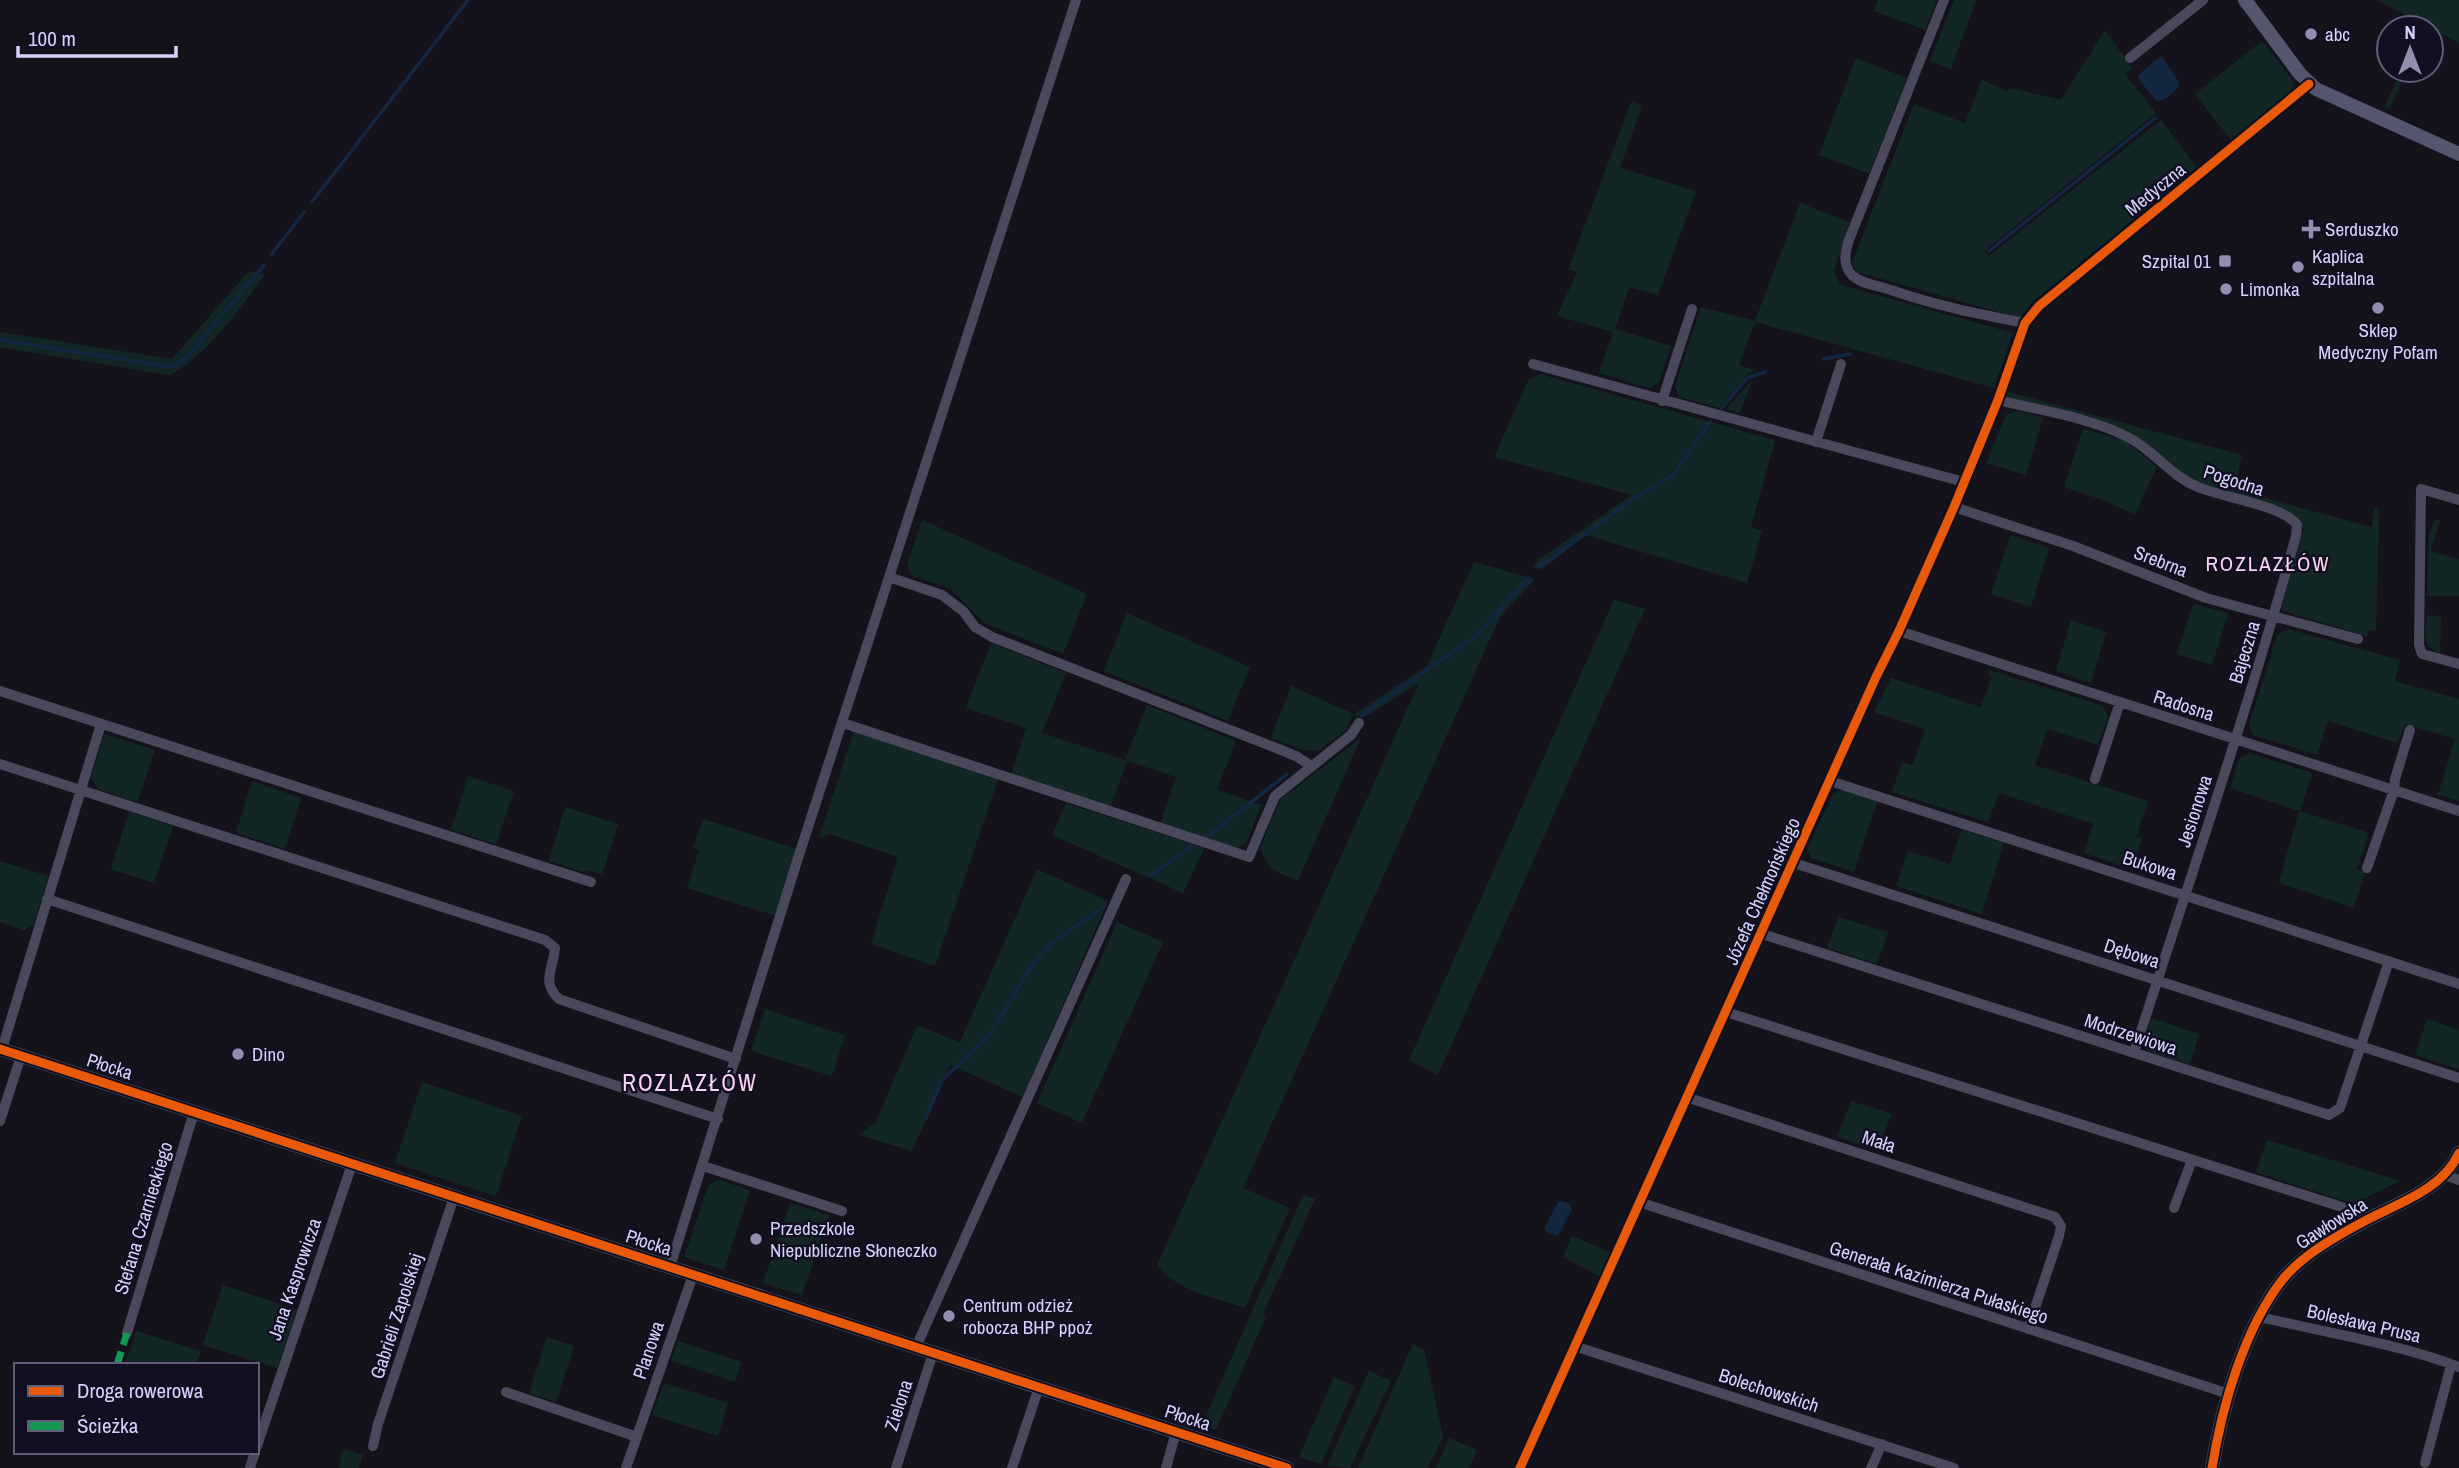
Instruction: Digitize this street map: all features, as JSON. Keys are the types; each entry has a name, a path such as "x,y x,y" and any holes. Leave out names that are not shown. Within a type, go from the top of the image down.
{"street":[{"path":"670,1267 1076,0"},
{"path":"1944,0 1844,253 1846,266 1853,275 1899,293 1956,311 2025,323"},
{"path":"2130,58 2203,0"},
{"path":"2245,0 2309,84 2325,95 2459,154"},
{"name":"Medyczna","path":"2025,323 2039,306 2309,84"},
{"path":"1662,401 1692,309"},
{"name":"Józefa Chełmońskiego","path":"1520,1468 1954,507 1998,400 2025,323"},
{"path":"1533,364 1964,482"},
{"path":"1816,442 1841,364"},
{"name":"Pogodna","path":"1998,400 2120,433 2188,483 2285,514 2293,520 2297,526 2296,536 2274,616"},
{"path":"2459,499 2421,489 2419,651 2459,664"},
{"name":"Srebrna","path":"1954,507 2073,546 2206,598 2358,639"},
{"path":"889,577 942,595 963,611 975,627 992,637 1296,756 1311,766"},
{"name":"Bajeczna","path":"2236,740 2274,616"},
{"name":"Radosna","path":"1899,631 2459,811"},
{"path":"0,691 591,882"},
{"path":"2095,779 2120,702"},
{"path":"843,723 1249,857 1275,796 1352,735 1359,723"},
{"path":"1,1049 101,724"},
{"path":"2367,868 2394,790 2410,730"},
{"name":"Jesionowa","path":"2133,1053 2236,740"},
{"path":"0,764 545,940 555,948 548,979 550,991 559,999 736,1059"},
{"name":"Bukowa","path":"1830,780 2459,984"},
{"name":"Dębowa","path":"1794,863 2459,1078"},
{"path":"916,1347 1126,879"},
{"path":"47,899 718,1119"},
{"name":"Modrzewiowa","path":"1762,934 2329,1115 2340,1108 2389,961"},
{"path":"1726,1012 2342,1207 2354,1215 2359,1224"},
{"name":"Płocka","path":"1,1049 1287,1468"},
{"path":"0,1121 21,1056"},
{"name":"Mała","path":"1686,1097 2051,1214 2060,1222 2059,1236 2028,1329"},
{"name":"Stefana Czarnieckiego","path":"127,1333 194,1112"},
{"name":"Gawłowska","path":"2212,1468 2229,1394 2250,1338 2283,1280 2296,1266 2359,1224 2452,1178 2459,1153"},
{"path":"2174,1208 2192,1160"},
{"name":"Jana Kasprowicza","path":"259,1440 352,1164"},
{"path":"703,1166 842,1211"},
{"name":"Gabrieli Zapolskiej","path":"373,1446 454,1197"},
{"name":"Generała Kazimierza Pułaskiego","path":"1639,1202 2229,1394"},
{"name":"Planowa","path":"626,1468 693,1275"},
{"name":"Bolesława Prusa","path":"2260,1317 2387,1346 2455,1366"},
{"name":"Bolechowskich","path":"1574,1346 1954,1468"},
{"name":"Zielona","path":"896,1468 933,1353"},
{"path":"2425,1463 2455,1366"},
{"path":"1012,1468 1039,1387"},
{"path":"506,1392 637,1437"},
{"path":"1166,1468 1176,1432"},
{"path":"1871,1468 1882,1444"}],"green space":[{"path":"1878,0 1937,0 1925,30 1874,11"},
{"path":"1954,0 1976,0 1951,69 1930,61"},
{"path":"2377,0 2459,0 2459,43 2445,36 2445,14 2403,14"},
{"path":"2105,30 2132,68 2125,74 2156,113 1984,251 1989,256 2161,120 2197,167 2030,304 2020,318 1857,272 1852,263 1914,104 1965,123 1982,80 2007,91 2011,88 2061,100"},
{"path":"2262,41 2294,82 2291,92 2231,140 2195,94"},
{"path":"1856,58 1907,78 1869,174 1819,155"},
{"path":"2395,84 2401,84 2389,109 2384,107"},
{"path":"1631,102 1642,105 1620,168 1696,191 1658,295 1629,287 1615,329 1671,346 1659,382 1649,388 1599,373 1613,332 1557,316 1577,272 1568,270"},
{"path":"1800,203 1851,223 1833,272 1841,285 2013,333 1994,388 1755,322 1739,365 1755,370 1747,375 1720,408 1679,397 1675,386 1701,307 1755,321"},
{"path":"249,271 265,274 209,344 196,357 169,375 0,347 0,332 172,359"},
{"path":"1540,374 1775,440 1751,527 1762,531 1747,583 1585,535 1543,569 1533,567 1539,559 1632,495 1494,457 1529,379"},
{"path":"1752,380 1740,413 1726,409"},
{"path":"2005,391 2242,455 2234,490 2372,527 2374,508 2379,509 2376,631 2368,630 2367,636 2283,611 2282,606 2304,529 2299,526 2296,516 2194,481 2145,444 2012,399 2007,397"},
{"path":"2018,411 2043,418 2026,475 1986,463 2006,415"},
{"path":"2083,429 2124,440 2157,467 2135,514 2064,487"},
{"path":"922,520 1087,594 1063,654 984,623 950,588 912,576 907,565"},
{"path":"2435,520 2440,520 2431,551 2459,559 2459,596 2427,596 2429,533"},
{"path":"2010,535 2049,548 2031,607 1991,594"},
{"path":"1474,562 1535,579 1500,617 1243,1188 1290,1208 1245,1308 1197,1292 1174,1281 1157,1265 1419,683 1363,718 1353,714 1347,729 1318,751 1303,750 1271,738 1291,686 1354,714 1427,666"},
{"path":"1614,600 1645,609 1438,1075 1409,1060"},
{"path":"2193,604 2228,613 2212,665 2177,654"},
{"path":"1127,613 1250,667 1228,721 1104,671"},
{"path":"2427,615 2441,616 2440,654 2427,643"},
{"path":"2071,620 2106,632 2091,683 2056,671"},
{"path":"2288,629 2400,660 2395,681 2459,699 2459,801 2438,795 2455,739 2405,724 2397,743 2328,721 2317,755 2254,735 2249,725 2277,635"},
{"path":"991,643 1066,673 1042,733 1125,760 1147,705 1236,741 1217,790 1261,805 1246,844 1233,850 1160,825 1176,777 1127,761 1110,808 1011,775 1026,728 966,708"},
{"path":"1987,669 2103,706 2108,716 2098,745 2047,729 2035,765 2148,801 2136,837 2142,839 2132,869 2084,853 2093,824 1999,793 1988,822 1892,792 1902,762 1913,765 1925,729 1874,712 1891,678 1981,707 1991,679"},
{"path":"854,730 998,779 935,966 871,944 898,857 830,834 819,838"},
{"path":"104,734 155,750 137,802 98,789 91,778"},
{"path":"1361,738 1298,880 1279,872 1270,866 1260,848 1280,800"},
{"path":"2249,753 2312,773 2300,811 2369,833 2357,869 2365,872 2354,908 2279,883 2299,811 2230,788 2239,759"},
{"path":"468,776 514,791 496,844 451,830"},
{"path":"252,781 301,798 285,849 236,833"},
{"path":"1841,790 1877,801 1854,872 1811,858 1807,849 1833,794"},
{"path":"1066,803 1204,848 1183,893 1052,835"},
{"path":"565,807 618,824 602,875 549,861"},
{"path":"129,812 173,826 154,883 111,869"},
{"path":"703,819 797,849 776,916 687,888 699,850 693,848"},
{"path":"1962,829 2004,843 1982,914 1896,886 1908,851 1950,864"},
{"path":"0,861 48,876 34,925 24,930 0,922"},
{"path":"1037,869 1108,901 1023,1097 950,1065 912,1151 859,1135 876,1122 917,1026 960,1042"},
{"path":"1838,917 1888,932 1877,964 1827,948"},
{"path":"1117,922 1163,942 1082,1123 1037,1103"},
{"path":"765,1009 845,1035 832,1076 751,1051"},
{"path":"2152,1018 2199,1034 2190,1065 2148,1051 2143,1043"},
{"path":"2427,1019 2459,1030 2459,1069 2415,1055"},
{"path":"422,1082 522,1116 496,1196 395,1163"},
{"path":"1851,1101 1892,1114 1877,1150 1837,1137"},
{"path":"2267,1140 2400,1181 2353,1204 2256,1172"},
{"path":"719,1180 750,1190 724,1270 684,1257 709,1184"},
{"path":"1303,1195 1315,1199 1263,1314 1266,1317 1216,1430 1202,1425"},
{"path":"790,1203 829,1215 802,1295 763,1283"},
{"path":"1572,1236 1612,1253 1601,1277 1563,1257"},
{"path":"223,1285 297,1310 277,1368 203,1345"},
{"path":"136,1331 201,1351 197,1363 126,1363"},
{"path":"547,1337 574,1346 556,1402 529,1393"},
{"path":"678,1341 741,1362 735,1382 671,1361"},
{"path":"1413,1344 1424,1349 1443,1437 1428,1468 1358,1468"},
{"path":"1369,1371 1391,1381 1350,1468 1327,1466"},
{"path":"1334,1377 1355,1386 1321,1464 1299,1457"},
{"path":"664,1383 728,1403 718,1436 652,1415"},
{"path":"1449,1438 1477,1450 1469,1468 1436,1468"},
{"path":"343,1449 363,1455 359,1468 339,1468"}],"water":[{"path":"2160,57 2179,86 2163,100 2156,101 2138,78 2139,74"},
{"path":"1558,1202 1569,1203 1572,1209 1558,1236 1545,1231 1545,1227"}],"waterway":[{"path":"312,202 468,0"},
{"path":"1989,251 2155,118"},
{"path":"271,255 304,212"},
{"path":"0,340 172,367 187,357 264,265"},
{"path":"1823,359 1850,354"},
{"path":"1722,408 1747,378 1765,372"},
{"path":"1539,567 1642,493 1672,476 1710,422"},
{"path":"1362,715 1473,638 1528,579"},
{"path":"1208,836 1287,774"},
{"path":"1150,876 1191,847"},
{"path":"925,1120 942,1080 989,1036 1031,967 1053,942 1104,907"}],"marked path":[{"path":"118,1363 127,1333"}],"cycle path":[{"path":"1520,1468 1954,507 1998,400 2025,323 2039,306 2309,84"},
{"path":"0,1049 1287,1468"},
{"path":"2212,1468 2222,1419 2246,1344 2269,1299 2283,1279 2300,1262 2330,1241 2429,1187 2451,1166 2459,1153"}],"place":[{"name":"abc","path":"2311,34"},
{"name":"Serduszko","path":"2311,229"},
{"name":"Szpital 01","path":"2225,261"},
{"name":"Kaplica szpitalna","path":"2298,267"},
{"name":"Limonka","path":"2226,289"},
{"name":"Sklep Medyczny Pofam","path":"2378,308"},
{"name":"Dino","path":"238,1054"},
{"name":"Przedszkole Niepubliczne Słoneczko","path":"756,1239"},
{"name":"Centrum odzież robocza BHP ppoż","path":"949,1316"}],"district":[{"name":"ROZLAZŁÓW","path":"2268,564"},
{"name":"ROZLAZŁÓW","path":"690,1083"}]}
